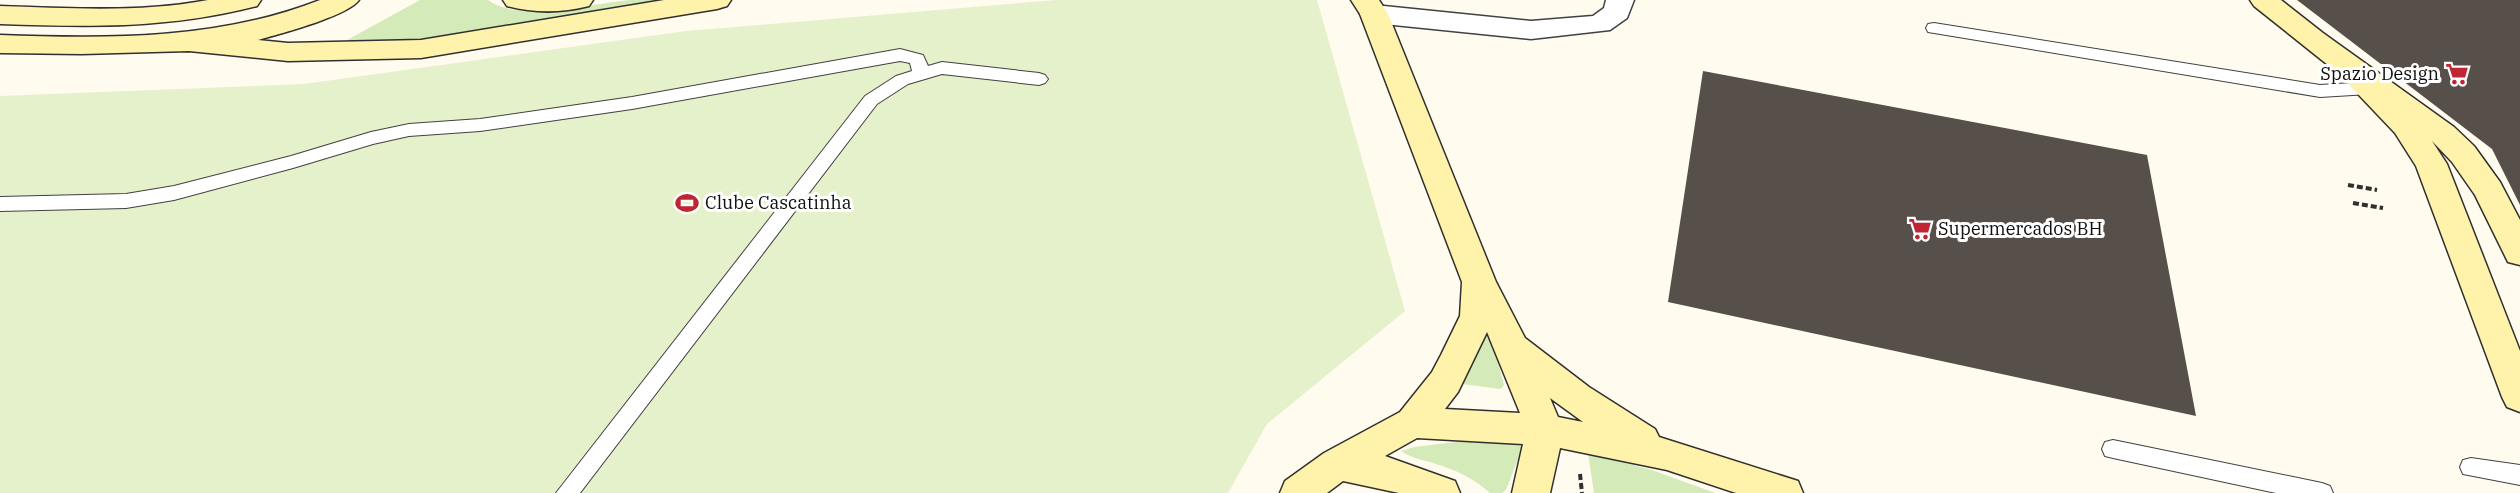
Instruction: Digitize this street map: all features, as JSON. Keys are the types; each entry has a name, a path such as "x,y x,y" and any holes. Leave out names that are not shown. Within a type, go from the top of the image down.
{"main road":[{"path":"0,15 56,17 164,15 197,11 247,0"},
{"path":"310,15 345,0"},
{"path":"0,44 55,46 191,42 238,35 371,0"},
{"path":"516,0 538,3 579,0"},
{"path":"191,42 288,52 421,49 717,0"},
{"path":"2264,0 2443,134 2463,154 2489,190 2520,253"},
{"path":"1369,7 1479,282 1510,343 1545,429 1531,493"},
{"path":"2347,64 2406,126 2431,164 2520,397"},
{"path":"1299,493 1337,464 1413,423 1445,382 1458,357 1477,316 1479,282"},
{"path":"1510,343 1543,373 1598,415 1667,454"},
{"path":"1413,423 1545,429 1667,454 1784,493"},
{"path":"1337,464 1395,474 1441,493"}],"street":[{"path":"1369,7 1531,30 1600,24 1617,12 1620,0"}],"lane":[{"path":"1934,27 2320,91 2369,88"},
{"path":"0,204 126,201 174,193 293,162 371,138 409,130 480,125 632,103 900,54 917,59 922,74"},
{"path":"567,493 871,100 902,80 942,68 1039,80"},
{"path":"2113,449 2322,493"},
{"path":"2471,467 2520,475"}],"path":[{"path":"2348,185 2377,190"},
{"path":"2353,203 2383,208"}],"green space":[{"path":"420,0 488,0 501,7 537,11 630,0 672,0 427,42 347,40"},
{"name":"Clube Cascatinha","path":"1056,0 1317,0 1405,311 1267,424 1228,493 0,493 0,96 304,84 686,31"},
{"path":"1486,333 1493,343 1504,385 1501,389 1462,384"},
{"path":"1489,438 1516,441 1522,448 1506,490 1502,493 1490,493 1472,479 1458,472 1414,458 1401,451 1414,447"},
{"path":"1588,453 1652,470 1715,493 1594,493"}],"building":[{"name":"Spazio Design","path":"2297,0 2520,0 2520,205 2492,149"},
{"name":"Supermercados BH","path":"1703,71 2147,155 2196,416 1668,302"}],"place":[{"name":"Spazio Design","path":"2457,74"},
{"name":"Clube Cascatinha","path":"687,203"},
{"name":"Supermercados BH","path":"1920,229"}]}
